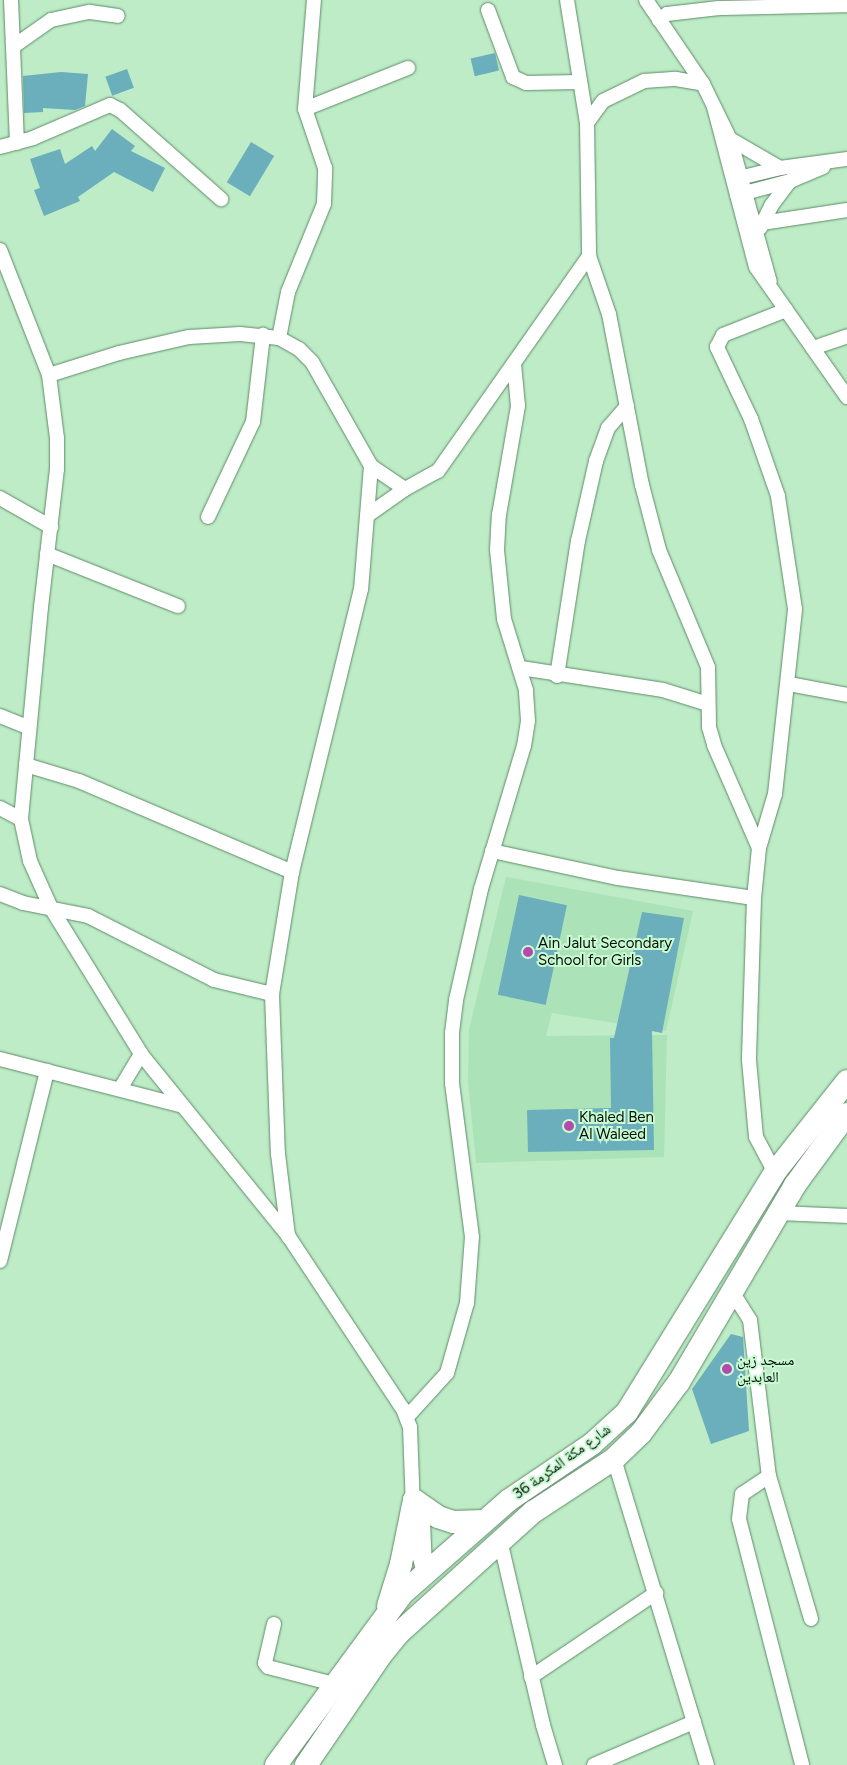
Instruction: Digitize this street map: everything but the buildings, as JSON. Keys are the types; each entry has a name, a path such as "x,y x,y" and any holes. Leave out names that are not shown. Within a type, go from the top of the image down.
{"main road":[{"name":"شارع مكة المكرمة 36","path":"276,1765 385,1614 424,1573 509,1500 592,1444 627,1412 775,1172 847,1081"},
{"name":"شارع مكة المكرمة 36","path":"306,1765 381,1655 459,1577 533,1512 614,1459 641,1433 679,1382 729,1294 780,1213 795,1185 847,1114"},
{"path":"385,1614 401,1564 414,1500 438,1516 453,1522 484,1521"},
{"path":"381,1655 383,1637 418,1595 424,1573 445,1580 459,1577"}],"street":[{"path":"11,0 17,143"},
{"path":"278,338 288,292 324,204 325,168 305,109 314,0"},
{"path":"567,0 587,123 589,256 609,314 659,550 706,662 709,727 720,765 759,848"},
{"path":"646,0 663,17 703,84 730,139 737,179"},
{"path":"663,17 669,0"},
{"path":"663,17 719,8 847,6"},
{"path":"488,10 513,77 526,83 579,82"},
{"path":"14,46 51,20 90,12 118,16"},
{"path":"305,109 408,68"},
{"path":"587,123 603,101 644,81 676,79 703,84"},
{"path":"0,147 17,143 110,106 120,110 220,199"},
{"path":"714,107 741,194 756,267 847,397"},
{"path":"730,139 780,168"},
{"path":"737,179 780,168 842,160"},
{"path":"741,194 790,181 842,160"},
{"path":"760,228 778,194 790,181"},
{"path":"741,194 760,228 772,290"},
{"path":"760,228 847,210"},
{"path":"0,250 49,375 58,438 51,527 29,728 22,819 30,861 51,908 141,1054 289,1238 407,1417 414,1500 413,1531 424,1573"},
{"path":"368,515 405,489 438,471 589,256"},
{"path":"775,1172 756,1137 749,1060 754,898 759,848 775,794 795,609 778,496 754,428 717,347 723,335 786,310"},
{"path":"208,517 253,422 263,335"},
{"path":"49,375 119,353 190,337 263,335 278,338 299,350 312,362 371,466 405,489"},
{"path":"813,348 847,336"},
{"path":"407,1417 447,1373 467,1303 472,1237 452,1083 452,1033 458,991 492,851 524,746 528,709 521,668 504,619 497,550 499,515 518,406 514,364"},
{"path":"557,676 578,541 596,460 608,428 628,406"},
{"path":"289,1238 278,1154 272,994 292,872 361,590 371,466"},
{"path":"0,498 51,527"},
{"path":"47,554 178,606"},
{"path":"521,668 557,676 663,690 708,704"},
{"path":"788,684 847,695"},
{"path":"0,716 29,728"},
{"path":"26,765 78,781 292,872"},
{"path":"0,808 22,819"},
{"path":"492,851 618,878 754,898"},
{"path":"0,894 88,916 214,980 272,994"},
{"path":"120,1089 141,1054"},
{"path":"0,1058 184,1106"},
{"path":"0,1261 47,1071"},
{"path":"780,1213 847,1216"},
{"path":"729,1294 738,1300 750,1320 769,1476 811,1619"},
{"path":"614,1459 656,1592 707,1765"},
{"path":"769,1476 742,1494 739,1519 802,1765"},
{"path":"500,1540 531,1677 555,1765"},
{"path":"531,1677 656,1592"},
{"path":"274,1624 265,1663 268,1667 334,1684"},
{"path":"594,1765 694,1722"}],"shaded area":[{"path":"506,877 693,911 666,1031 552,1013 546,1036 667,1035 664,1157 476,1163 468,1081 469,1029"}],"place":[{"name":"Ain Jalut Secondary School for Girls","path":"528,952"},
{"name":"Khaled Ben Al Waleed","path":"569,1126"},
{"name":"مسجد زين العابدين","path":"727,1369"}]}
